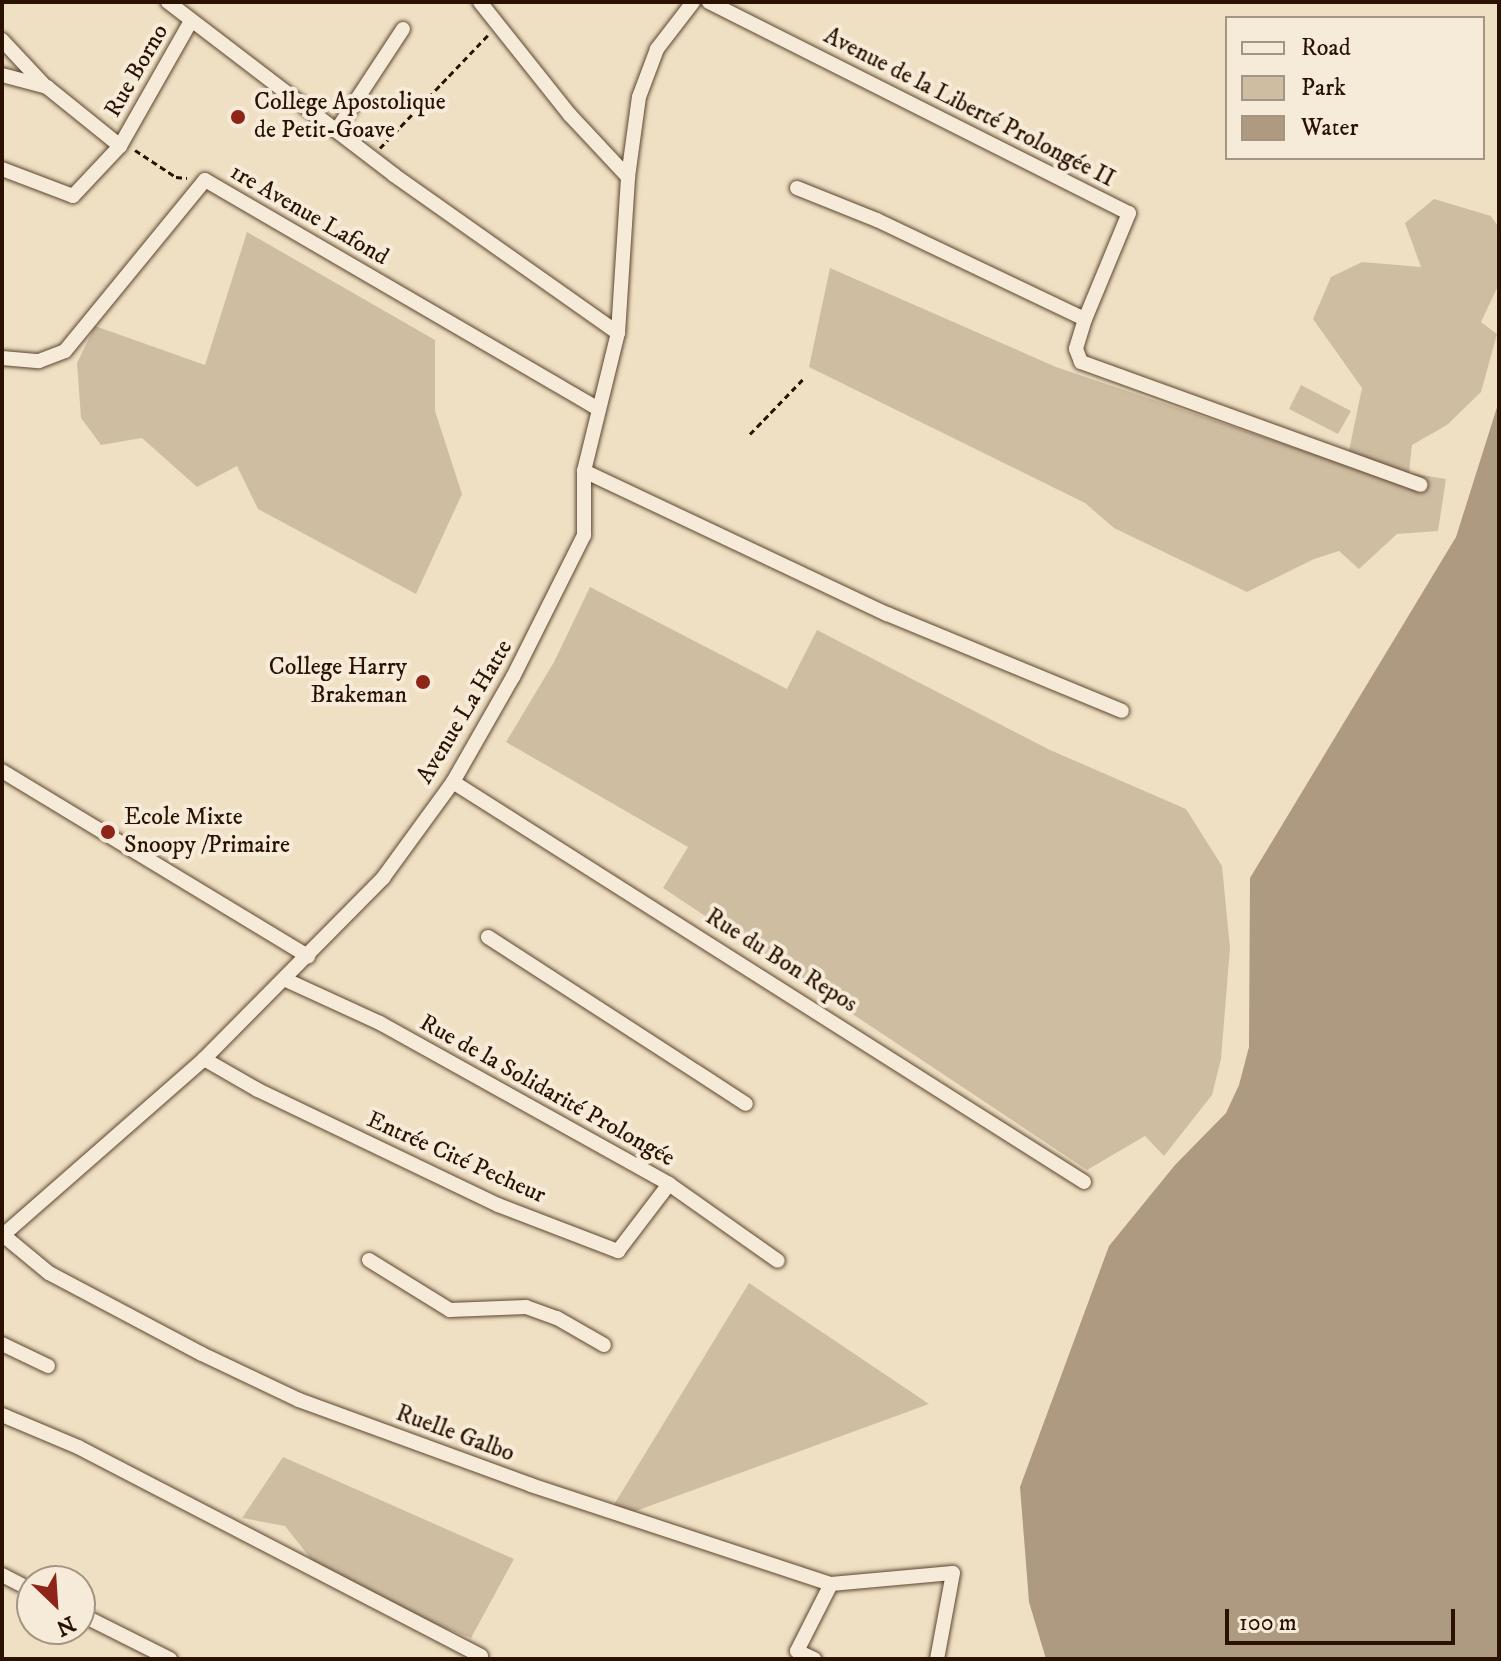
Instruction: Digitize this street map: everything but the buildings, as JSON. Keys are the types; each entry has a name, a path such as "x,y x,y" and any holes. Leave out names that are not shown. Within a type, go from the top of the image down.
{"street":[{"path":"168,2 371,157 618,333"},
{"path":"480,2 570,115 628,177"},
{"name":"Avenue La Hatte","path":"2,1235 204,1059 308,956 383,878 453,782 544,619 584,535 584,471 597,408 618,333 628,177 639,97 657,49 693,2"},
{"name":"Avenue de la Liberté Prolongée II","path":"709,2 1129,213 1085,319 1076,349 1081,362 1420,485"},
{"name":"Rue Borno","path":"2,75 47,87 120,146 191,21"},
{"path":"336,131 403,29"},
{"path":"2,40 47,87"},
{"path":"2,169 73,196 120,146"},
{"name":"1re Avenue Lafond","path":"2,358 39,361 65,351 205,180 597,408"},
{"path":"797,188 877,220 1085,319"},
{"path":"584,471 887,614 1122,711"},
{"path":"2,771 308,956"},
{"name":"Rue du Bon Repos","path":"453,782 812,1006 1084,1182"},
{"path":"488,937 746,1104"},
{"name":"Rue de la Solidarité Prolongée","path":"284,979 380,1023 669,1184 778,1261"},
{"name":"Entrée Cité Pecheur","path":"204,1059 258,1090 498,1205 618,1251 669,1184"},
{"name":"Ruelle Galbo","path":"2,1235 49,1273 202,1354 299,1400 531,1485 831,1584"},
{"path":"369,1260 450,1310 526,1307 557,1318 604,1345"},
{"path":"2,1344 48,1366"},
{"path":"2,1415 78,1447 481,1656"},
{"path":"814,1659 797,1651 831,1584 953,1573 937,1659"},
{"path":"96,1622 170,1659"}],"path":[{"path":"371,157 499,23"},
{"path":"120,146 137,150 176,177 205,180"},
{"path":"750,434 804,378"}],"green space":[{"path":"1434,199 1491,216 1499,228 1499,284 1481,322 1497,334 1481,392 1447,425 1412,445 1409,473 1446,479 1438,531 1397,534 1359,569 1339,551 1314,559 1247,592 1114,528 1085,503 809,367 830,268 1056,367 1346,465 1362,388 1313,319 1331,277 1362,262 1421,267 1405,223"},
{"path":"247,232 435,340 435,411 462,494 416,594 258,509 237,466 197,487 142,438 101,445 81,418 77,363 95,326 205,365"},
{"path":"1301,385 1351,411 1338,434 1289,409"},
{"path":"590,587 787,689 817,630 1050,750 1186,809 1222,866 1230,948 1221,1059 1212,1095 1164,1156 1145,1136 1087,1170 663,888 688,847 506,742 554,662"},
{"path":"749,1283 929,1404 633,1512 612,1508"},
{"path":"283,1457 514,1559 471,1638 331,1584 285,1526 242,1518"}],"water":[{"path":"1499,401 1499,1659 1046,1659 1029,1602 1020,1487 1109,1246 1175,1165 1226,1113 1239,1085 1249,1047 1250,878 1456,537"}],"place":[{"name":"College Apostolique de Petit-Goave","path":"238,117"},
{"name":"College Harry Brakeman","path":"423,682"},
{"name":"Ecole Mixte Snoopy /Primaire","path":"108,832"}]}
